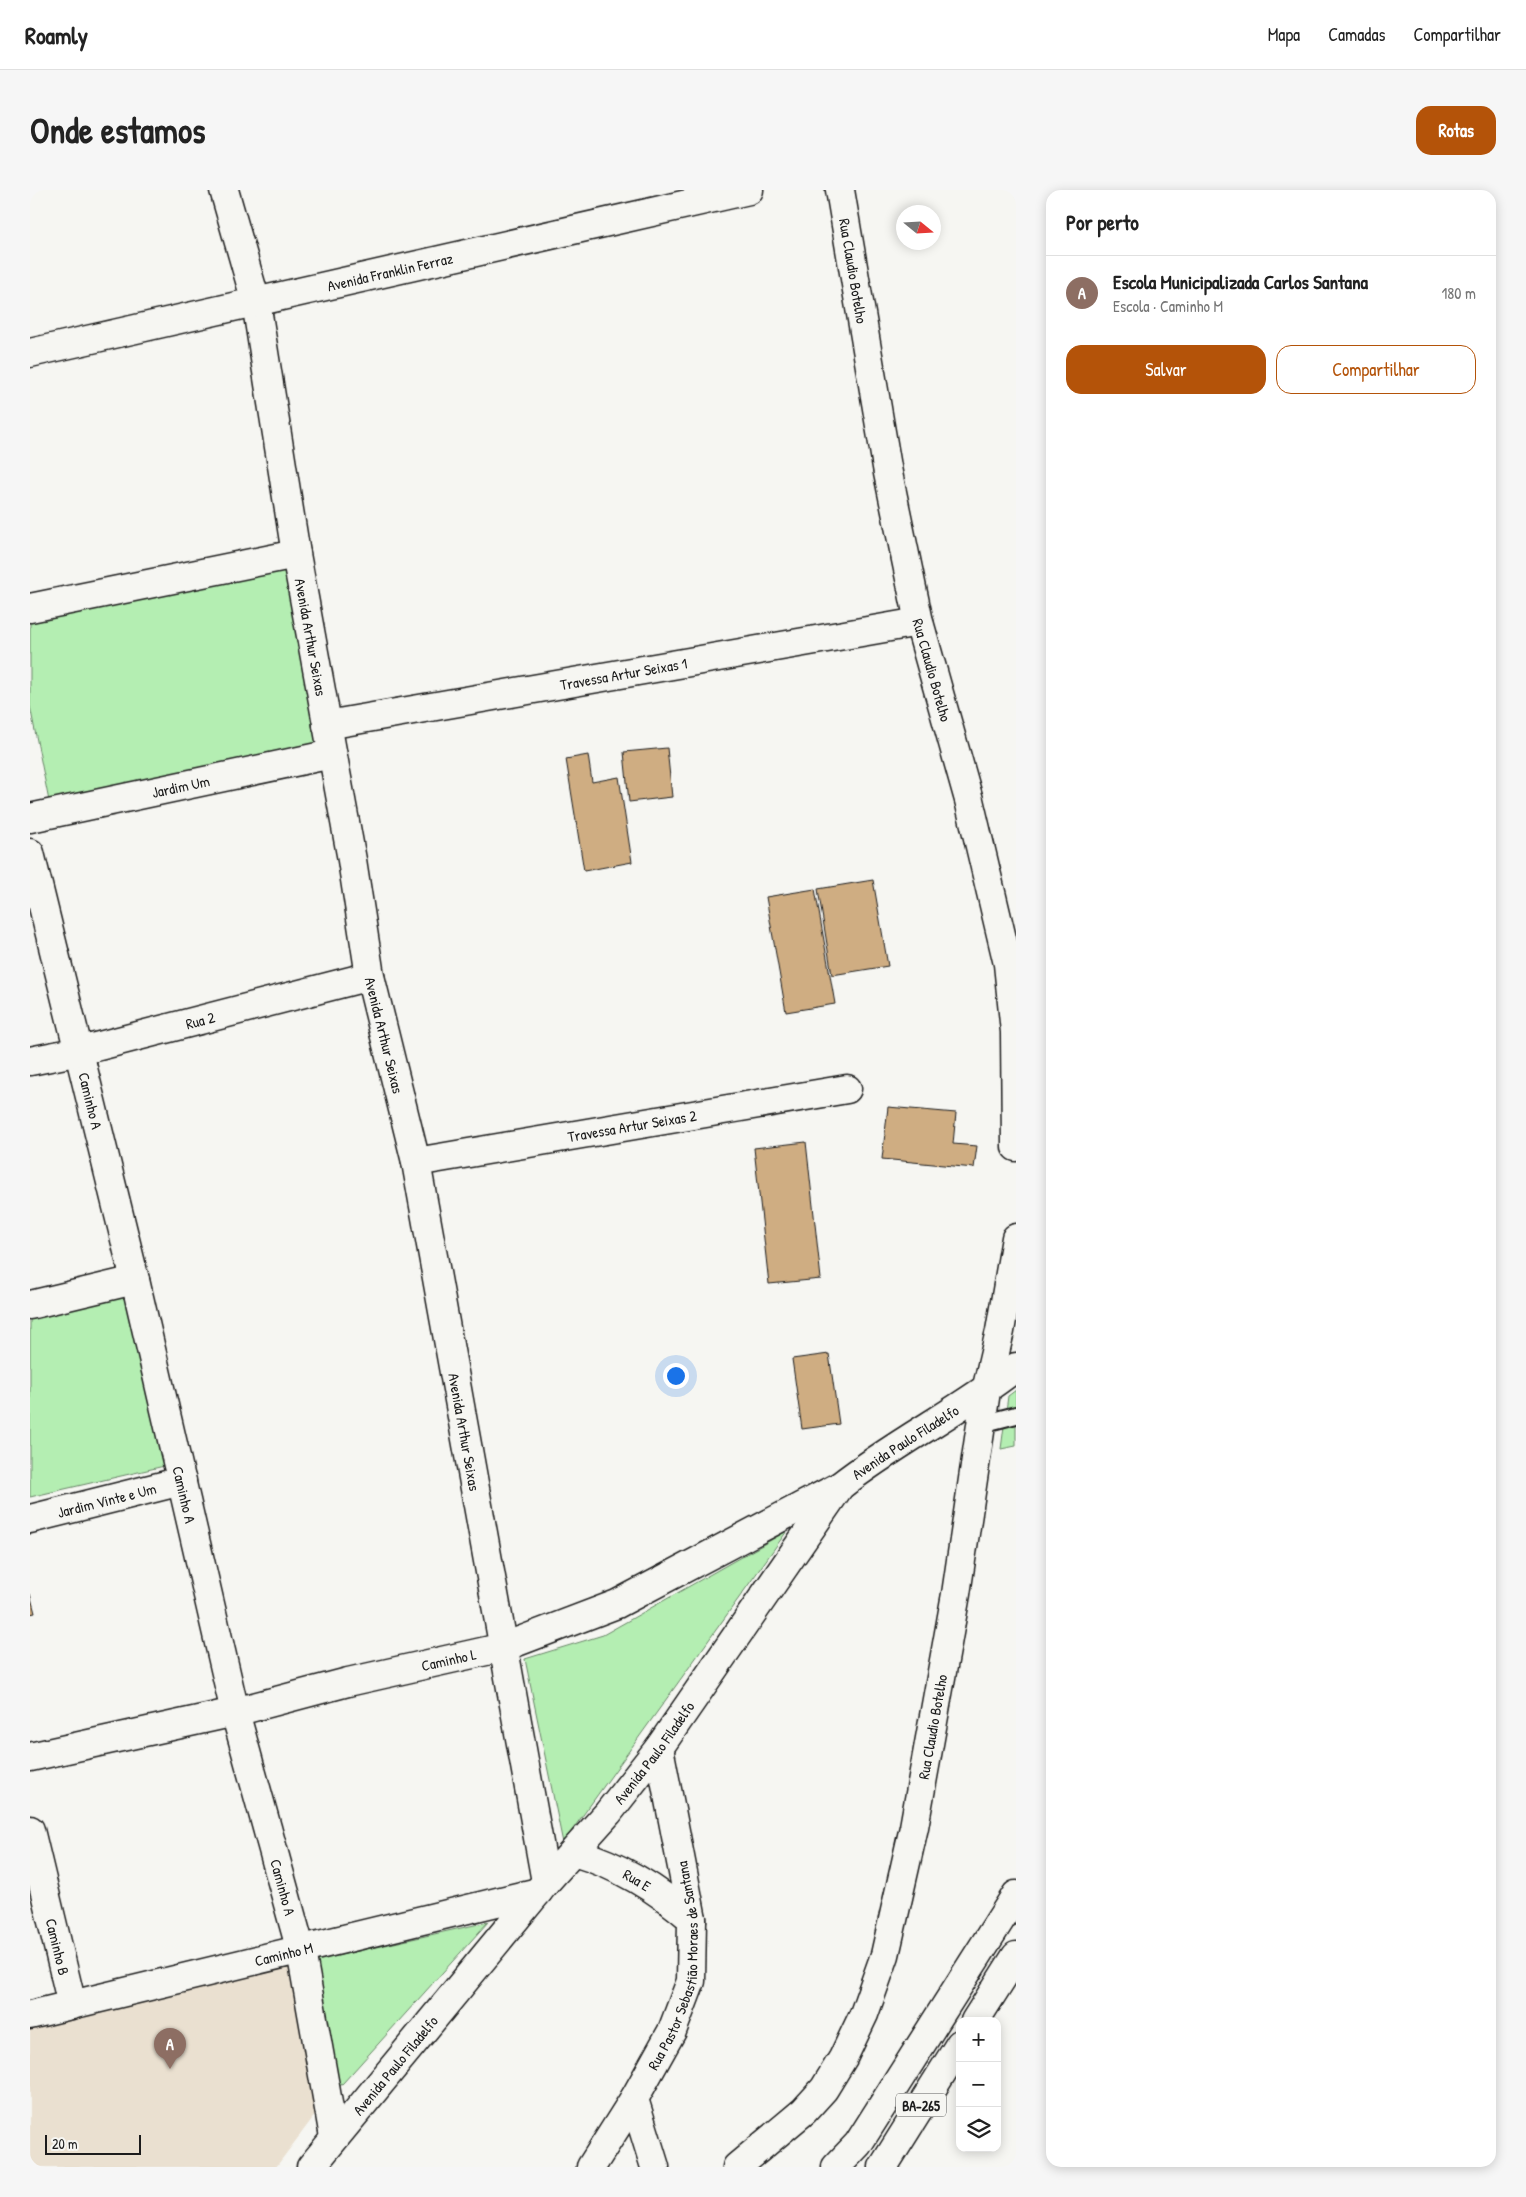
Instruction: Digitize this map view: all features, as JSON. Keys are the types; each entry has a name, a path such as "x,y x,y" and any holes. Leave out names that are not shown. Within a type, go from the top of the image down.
{"street":[{"name":"Avenida Arthur Seixas","path":"224,190 256,302 296,554 370,976 416,1162 504,1647 542,1887"},
{"name":"Avenida Franklin Ferraz","path":"30,353 256,302 689,197 749,190"},
{"name":"Rua Claudio Botelho","path":"840,190 888,473 919,622 969,800 1008,964 1015,1032 1016,1147"},
{"path":"30,608 296,554"},
{"name":"Travessa Artur Seixas 1","path":"327,726 919,622"},
{"name":"Jardim Um","path":"30,818 332,754"},
{"name":"Caminho A","path":"30,854 135,1280 234,1712 301,1951 334,2137"},
{"name":"Rua 2","path":"30,1061 80,1051 370,976"},
{"name":"Travessa Artur Seixas 2","path":"416,1162 847,1089"},
{"name":"Rua Claudio Botelho","path":"738,2167 804,2111 824,2089 844,2058 864,2014 885,1955 915,1817 956,1594 986,1391 1003,1313 1016,1238"},
{"path":"30,1304 135,1280"},
{"name":"Avenida Paulo Filadelfo","path":"311,2167 659,1748 840,1486 871,1462 986,1391 1016,1367"},
{"name":"Jardim Vinte e Um","path":"30,1519 182,1481"},
{"name":"Caminho L","path":"30,1757 234,1712 348,1682 504,1647 617,1604 840,1486"},
{"name":"Rua Pastor Sebastião Moraes de Santana","path":"591,2167 634,2099 672,2030 691,1981 692,1919 659,1748"},
{"name":"Caminho B","path":"30,1830 72,2005"},
{"name":"Rua E","path":"574,1852 622,1870 654,1888 692,1919"},
{"name":"Caminho M","path":"30,2015 301,1951 542,1887"},
{"path":"836,2167 858,2144 1016,1895"},
{"path":"977,2017 1016,1956"},
{"name":"BA-265","path":"883,2167 956,2050"},
{"path":"634,2099 655,2167"}],"lane":[{"name":"Avenida Paulo Filadelfo","path":"981,1424 1016,1415"}],"shaded area":[{"path":"289,1965 318,2111 276,2167 30,2167 30,2027"}],"green space":[{"path":"288,567 323,743 49,801 30,706 30,622"},
{"path":"136,1294 173,1464 30,1497 30,1318"},
{"path":"1016,1390 1016,1446 1001,1449 1008,1396"},
{"path":"787,1531 563,1843 525,1659 603,1635"},
{"path":"488,1922 334,2093 309,1962"}],"building":[{"path":"667,748 672,797 629,802 624,752"},
{"path":"588,755 592,782 619,777 632,862 584,871 566,759"},
{"path":"873,880 888,966 832,975 818,889"},
{"path":"815,889 835,1004 786,1012 766,897"},
{"path":"888,1107 956,1113 953,1144 977,1146 974,1168 882,1159"},
{"path":"806,1142 821,1279 769,1284 754,1148"},
{"path":"829,1354 839,1424 802,1429 792,1359"},
{"path":"30,1594 35,1613 30,1614"}],"place":[{"name":"Escola Municipalizada Carlos Santana","path":"170,2069"}]}
